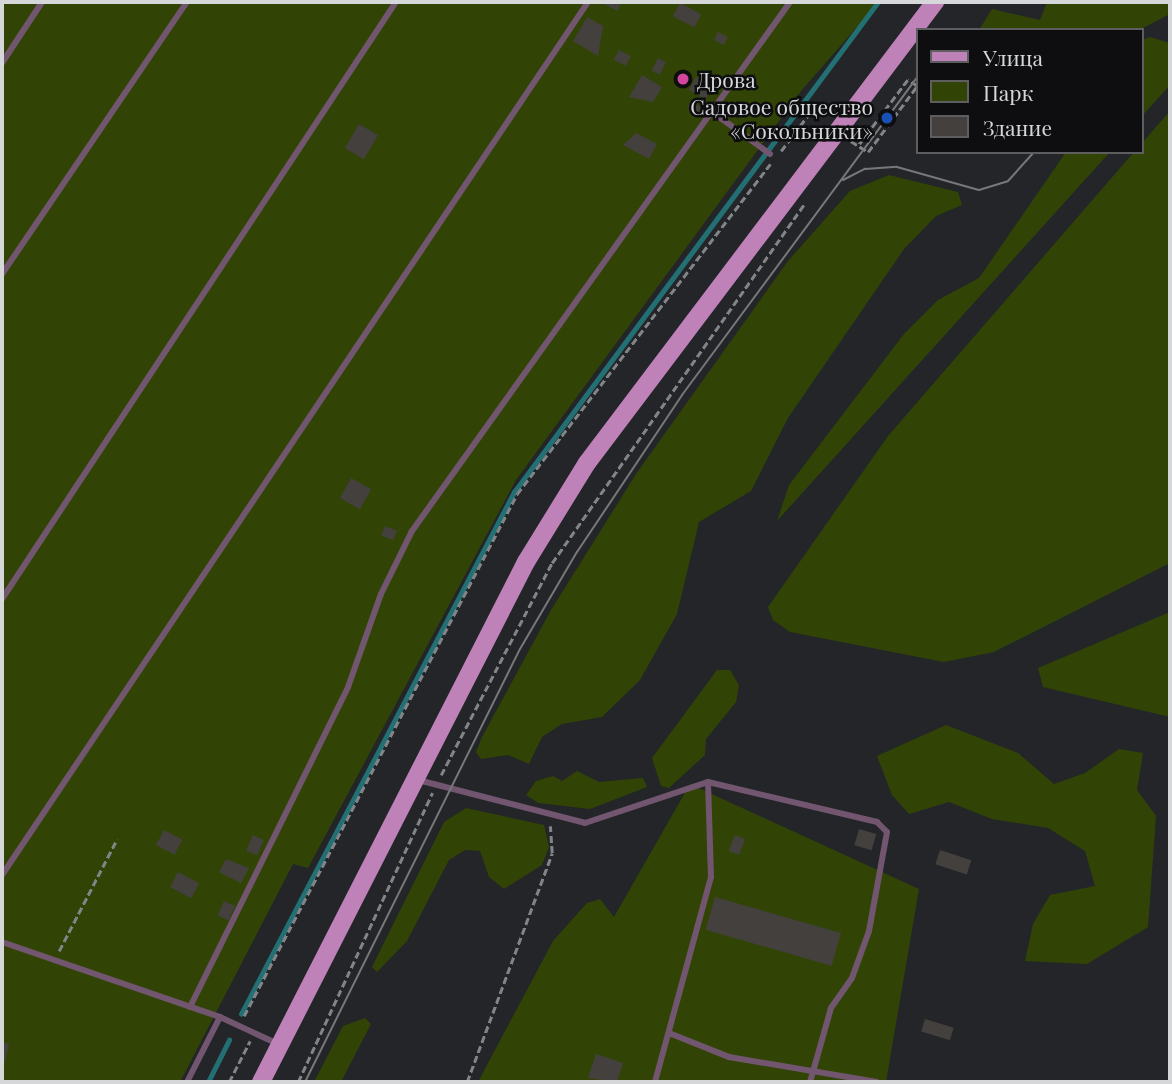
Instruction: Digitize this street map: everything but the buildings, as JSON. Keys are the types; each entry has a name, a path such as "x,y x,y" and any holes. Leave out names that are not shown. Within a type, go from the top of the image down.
{"main road":[{"path":"261,1082 413,778 526,562 587,463 935,2"}],"lane":[{"path":"2,63 42,2"},
{"path":"2,274 187,2"},
{"path":"2,599 396,2"},
{"path":"2,875 588,2"},
{"path":"190,1007 348,687 381,594 412,531 790,2"},
{"path":"711,111 770,154"},
{"path":"413,778 547,816 584,823 708,782 877,822 887,832 869,931 852,978 831,1008 810,1082"},
{"path":"655,1082 711,877 708,782"},
{"path":"2,942 220,1017 279,1045"},
{"path":"187,1082 220,1017"},
{"path":"669,1033 729,1057 877,1082"}],"path":[{"path":"859,145 908,80 916,85"},
{"path":"844,150 852,140 868,152 916,87"},
{"path":"240,1025 517,494 812,110"},
{"path":"298,1082 436,786 552,563 812,194"},
{"path":"467,1082 552,853 547,816"},
{"path":"54,960 117,839"},
{"path":"229,1082 255,1032"}],"green space":[{"path":"2,2 879,2 801,91 516,480 308,868 293,864 180,1082 2,1082"},
{"path":"1047,2 1170,2 1170,14 1143,28 980,28 992,9 1040,20"},
{"path":"1150,37 1170,43 1170,85 1144,114 1144,39"},
{"path":"1170,111 1170,563 994,652 944,662 790,632 773,620 768,607 888,436 1132,154 1144,154 1144,141"},
{"path":"1065,154 1108,154 777,521 789,485 904,334 938,300 979,278"},
{"path":"889,175 958,192 962,205 936,216 904,249 788,418 751,491 699,522 677,614 640,680 602,717 562,724 542,737 529,764 508,755 481,759 476,752 482,737 551,610 636,474 788,261 850,191"},
{"path":"1170,612 1170,717 1043,687 1038,668"},
{"path":"717,670 730,670 739,685 736,702 706,739 705,755 669,788 661,786 652,758"},
{"path":"946,725 1018,753 1054,784 1085,773 1119,749 1143,753 1137,790 1156,816 1148,927 1087,964 1025,961 1033,924 1050,895 1095,886 1085,851 1048,828 992,819 949,802 909,814 892,795 877,756"},
{"path":"577,771 599,782 643,778 647,787 590,809 538,803 526,795 536,781 553,776 562,781"},
{"path":"690,784 919,889 886,1082 478,1082 553,941 587,903 600,899 614,917"},
{"path":"466,808 544,825 549,847 542,865 504,889 489,877 480,851 465,850 449,860 407,941 377,972 372,967 444,822"},
{"path":"365,1018 371,1024 341,1082 314,1082 343,1026"}],"waterway":[{"path":"241,1014 514,492 878,2"},
{"path":"208,1082 229,1040"}],"tram line":[{"path":"305,1082 520,649 577,552 682,395 916,79"},
{"path":"843,180 865,169 897,167 979,190 1008,181 1032,154"}],"place":[{"name":"Дрова","path":"683,79"},
{"name":"Садовое общество «Сокольники»","path":"887,118"}]}
